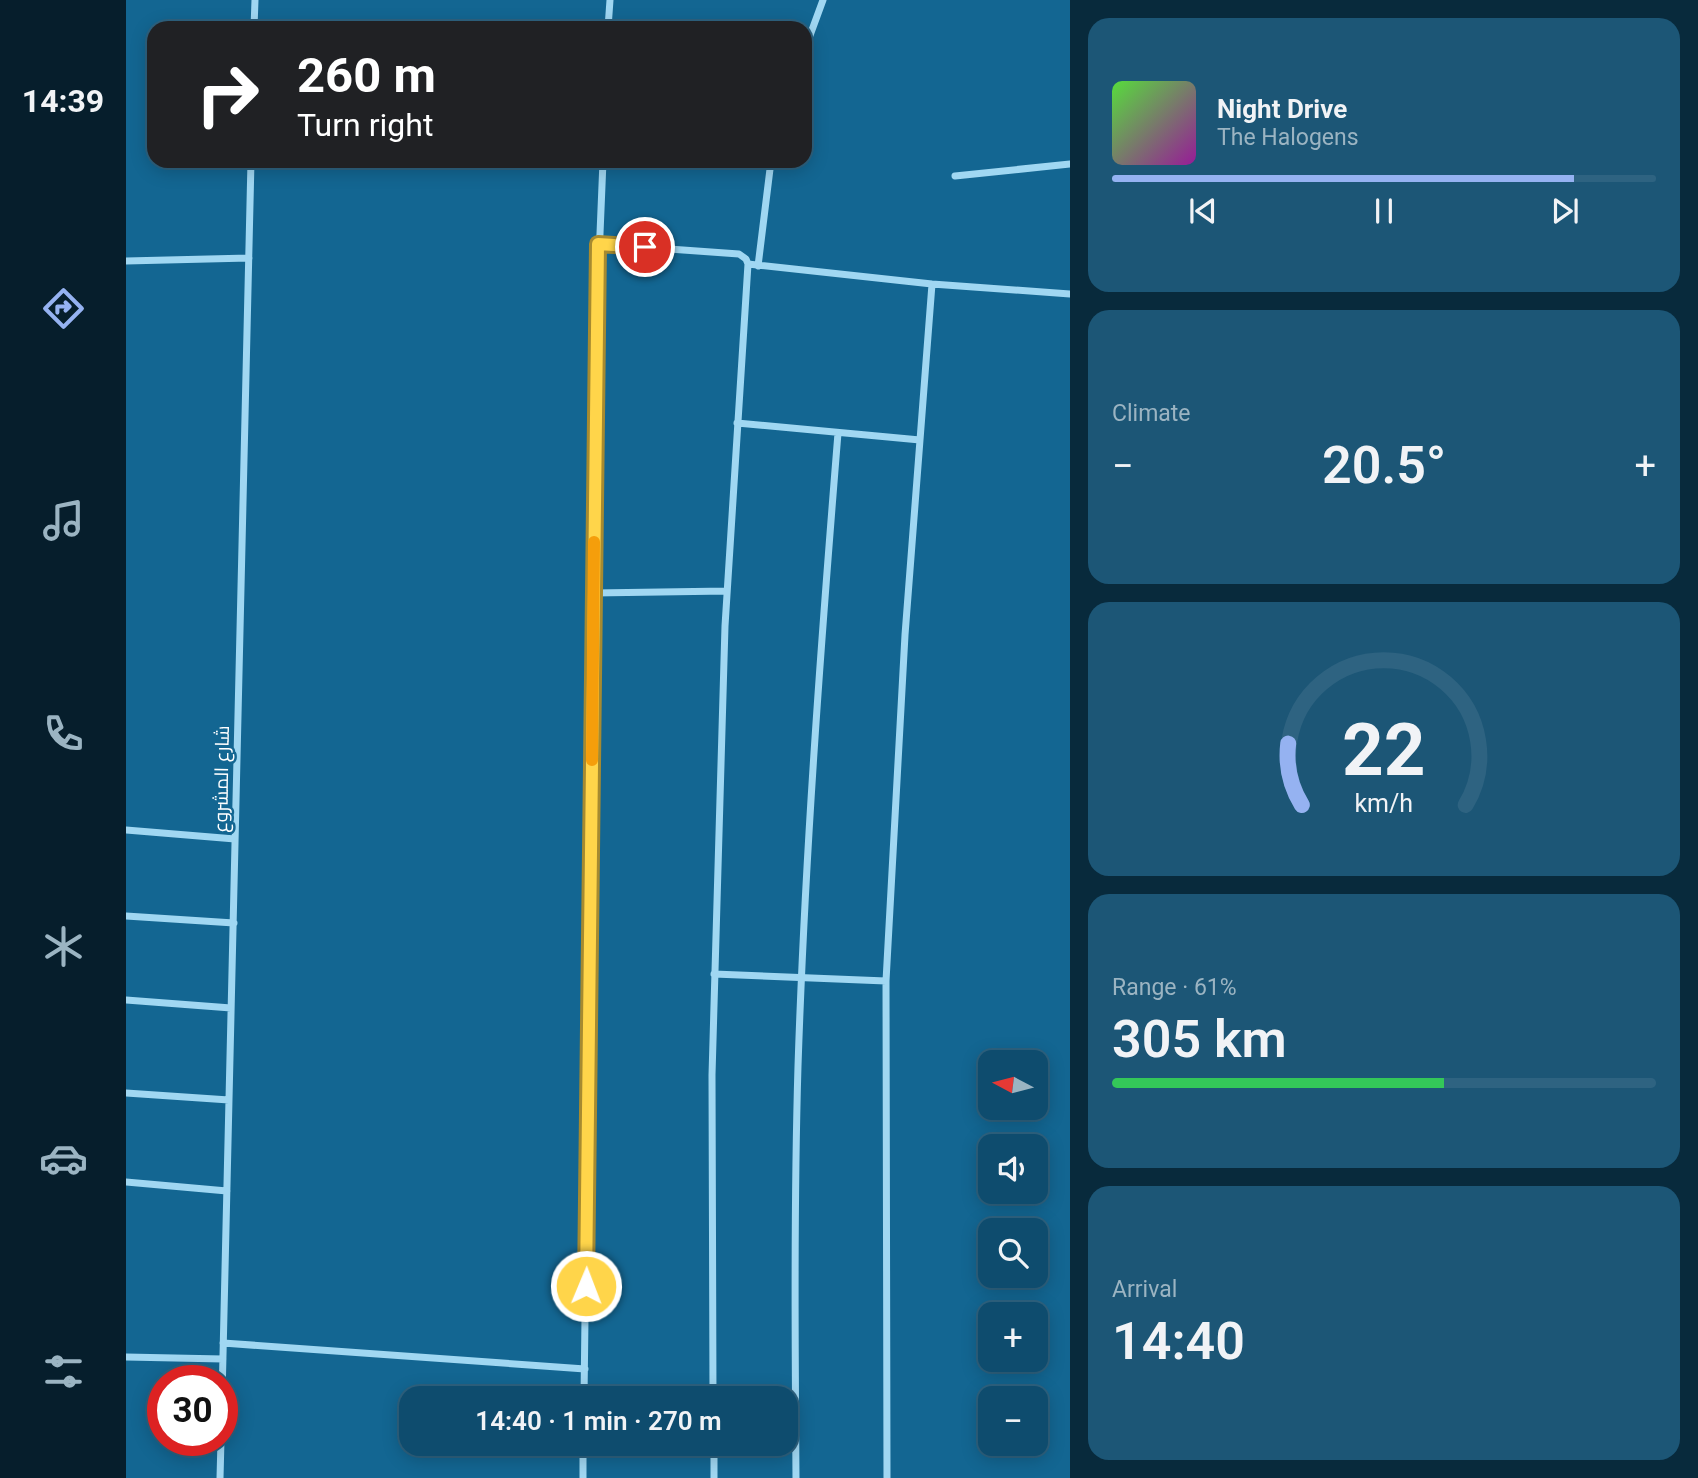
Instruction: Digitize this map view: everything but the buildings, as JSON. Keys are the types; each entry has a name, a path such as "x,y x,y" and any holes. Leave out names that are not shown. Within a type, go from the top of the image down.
{"street":[{"path":"254,21 255,0"},
{"path":"608,21 610,0"},
{"path":"812,30 823,0"},
{"path":"955,176 1070,164"},
{"name":"شارع المشروع","path":"223,1365 251,168"},
{"path":"584,1386 598,244 603,168"},
{"path":"758,266 770,168"},
{"path":"598,244 739,254 748,264 727,591 714,974 713,1386"},
{"path":"126,261 249,258"},
{"path":"748,264 932,284 1070,294"},
{"path":"887,1478 886,981 905,635 932,284"},
{"path":"737,423 920,440"},
{"path":"796,1478 795,1222 798,1064 818,677 838,433"},
{"path":"594,593 727,591"},
{"path":"126,830 235,839"},
{"path":"126,916 233,923"},
{"path":"714,974 886,981"},
{"path":"126,1000 232,1008"},
{"path":"126,1093 229,1100"},
{"path":"126,1182 227,1191"},
{"path":"223,1343 584,1369"},
{"path":"126,1357 223,1359"},
{"path":"220,1478 221,1456"},
{"path":"583,1456 583,1478"},
{"path":"714,1456 714,1478"}],"slow traffic":[{"path":"592,760 594,542"}],"route":[{"path":"586,1286 598,244 645,247"}]}
